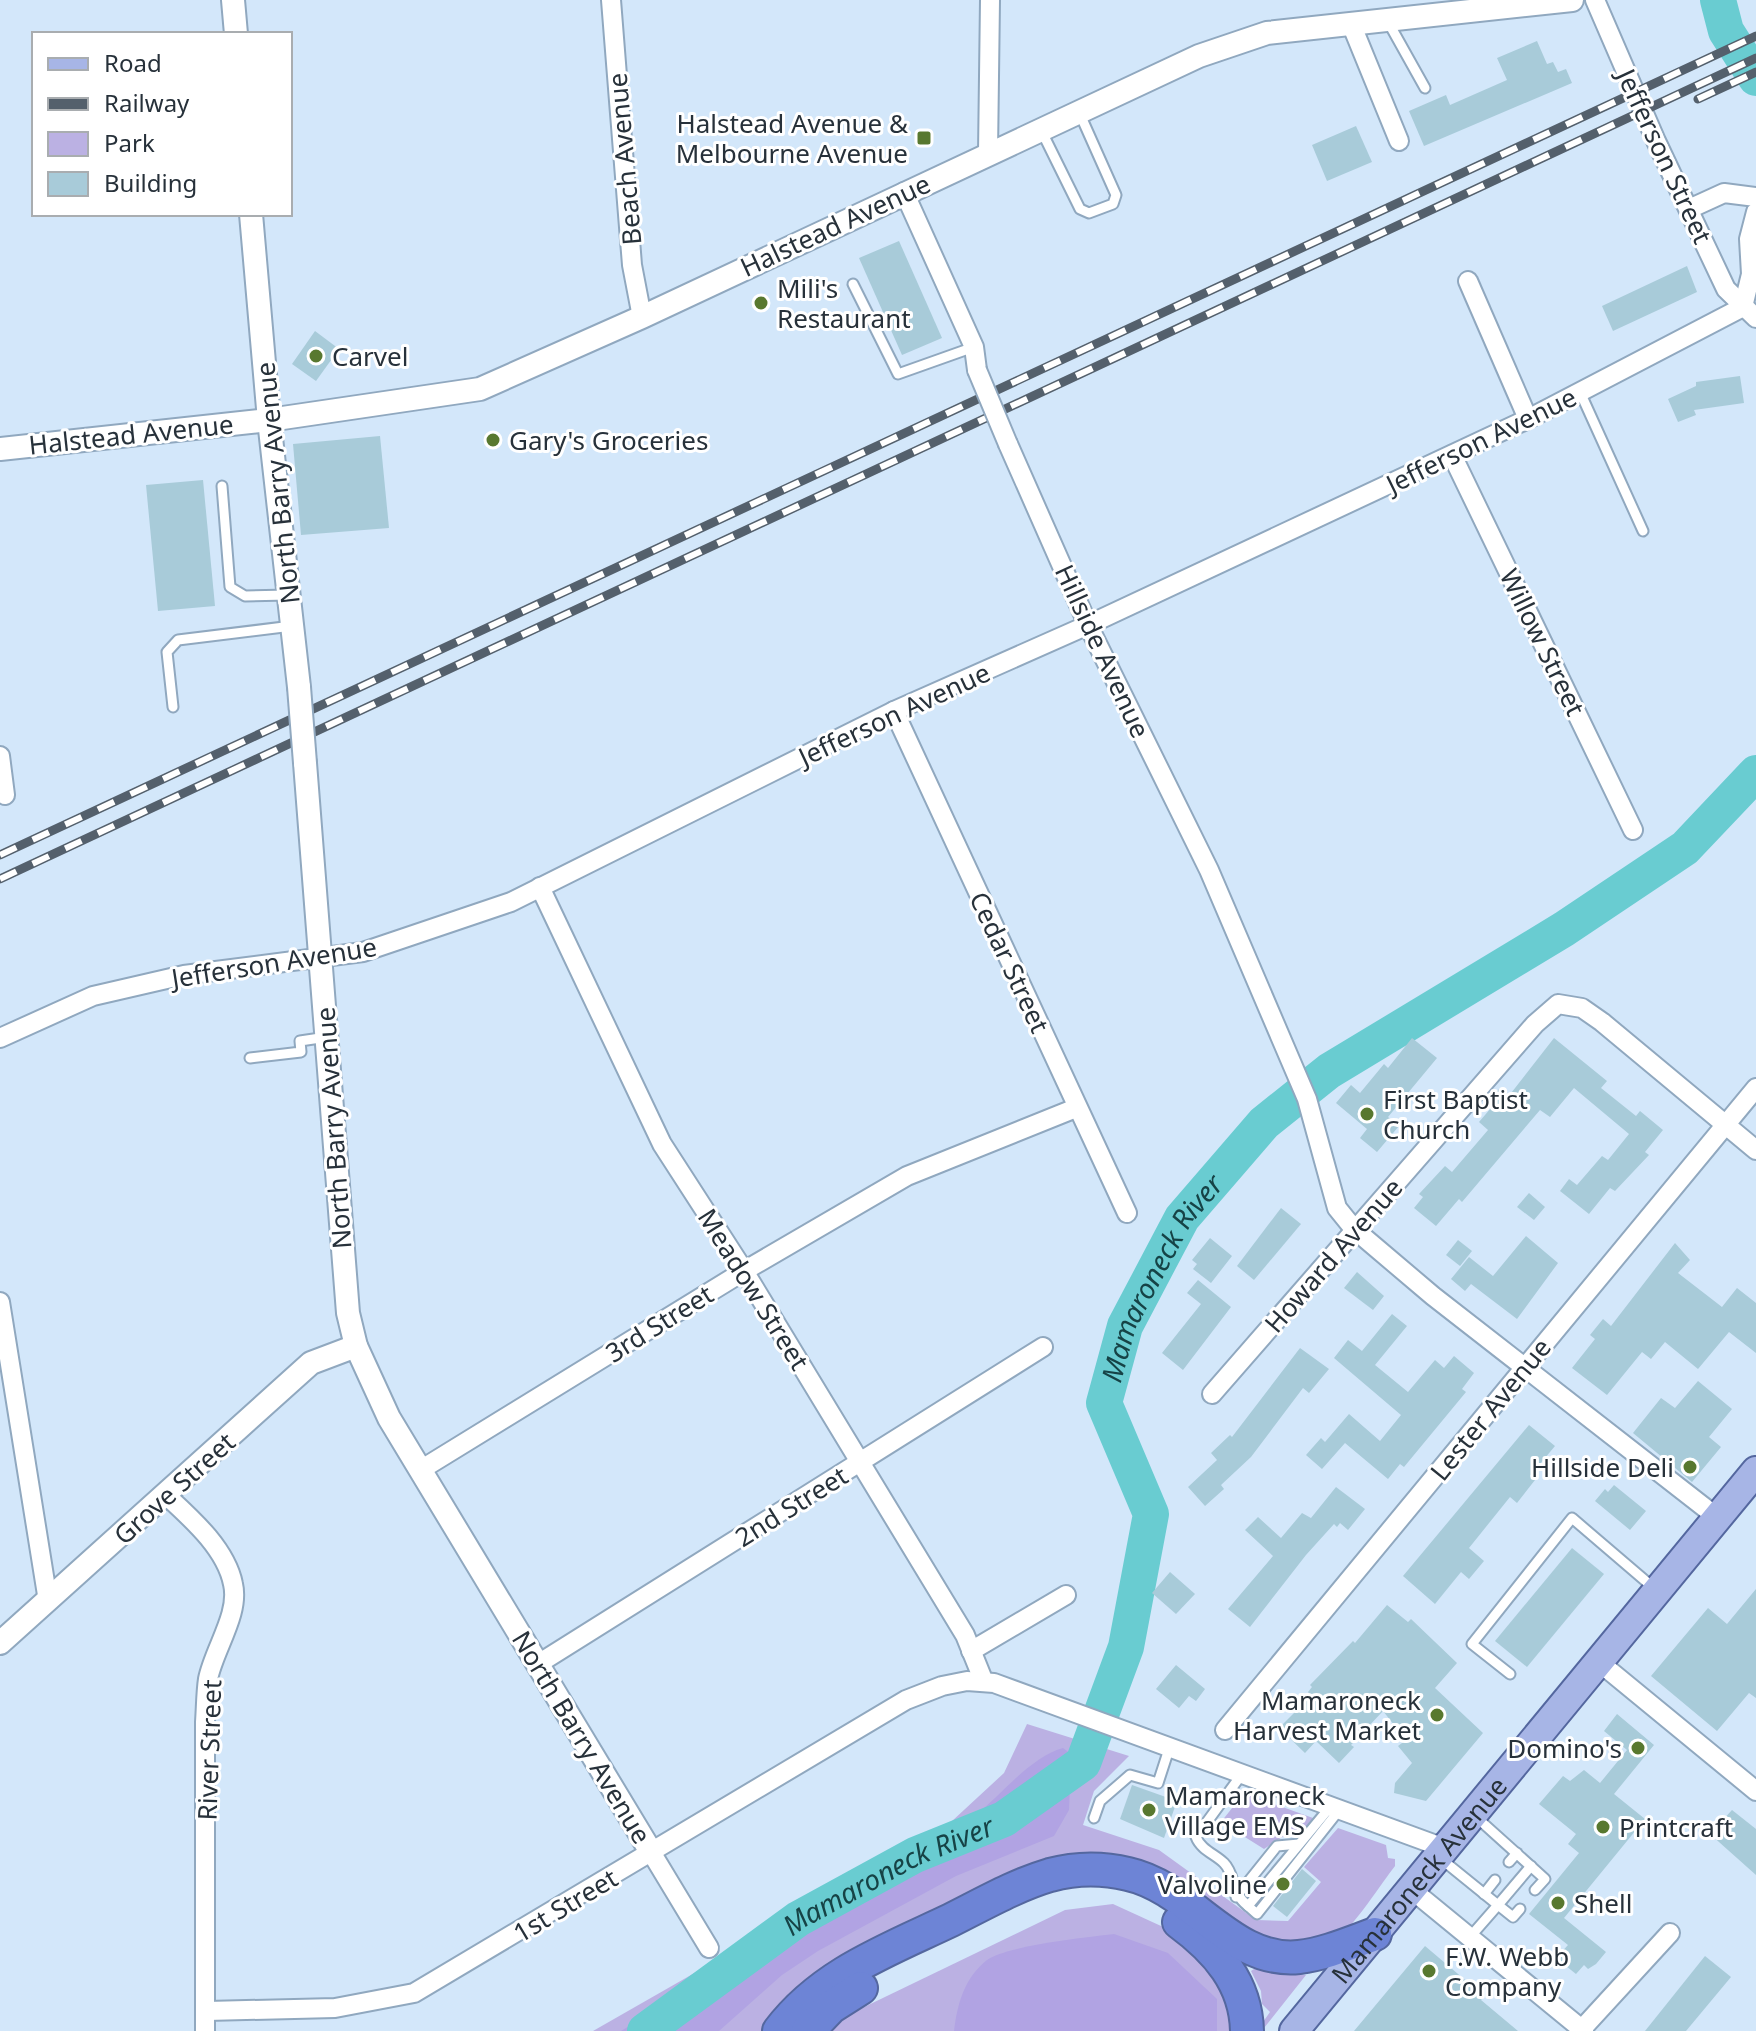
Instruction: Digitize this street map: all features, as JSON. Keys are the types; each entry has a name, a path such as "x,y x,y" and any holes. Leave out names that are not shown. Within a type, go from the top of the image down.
{"highway":[{"path":"779,2031 800,2006 835,1977 1010,1891 1070,1871 1108,1870 1149,1880 1183,1898 1243,1945 1266,1955 1311,1955 1375,1934"},
{"path":"808,2031 840,2001 881,1977 1038,1903 1088,1891 1139,1899 1170,1916 1200,1939 1236,1981 1247,2014 1247,2031"}],"main road":[{"name":"Mamaroneck Avenue","path":"1294,2031 1718,1518 1753,1481"}],"street":[{"path":"233,0 236,32"},
{"name":"Beach Avenue","path":"611,0 632,265 642,317"},
{"path":"988,153 990,0"},
{"name":"Halstead Avenue","path":"0,449 269,420 480,389 642,317 1199,56 1267,33 1352,26 1429,8 1572,0"},
{"name":"Jefferson Street","path":"1595,0 1726,289 1750,313"},
{"path":"1352,26 1399,141"},
{"name":"Hillside Avenue","path":"904,192 974,347 977,370 1088,625 1209,870 1295,1071 1309,1106 1337,1208 1354,1229 1523,1369"},
{"path":"1689,209 1724,193 1756,197"},
{"path":"1750,313 1749,239 1756,212"},
{"name":"North Barry Avenue","path":"251,216 269,420 299,687 322,958 341,1247 356,1346 389,1418 709,1948"},
{"path":"1468,281 1528,419"},
{"name":"Jefferson Avenue","path":"0,1038 93,996 184,975 363,952 511,902 894,711 1088,625 1750,313"},
{"name":"Willow Street","path":"1452,455 1633,830"},
{"name":"Cedar Street","path":"894,711 1127,1213"},
{"path":"0,756 5,795"},
{"name":"Meadow Street","path":"540,887 662,1144 861,1461 965,1635 984,1682"},
{"name":"Howard Avenue","path":"1212,1394 1354,1229 1535,1024 1551,1010 1566,1003 1582,1008 1725,1125"},
{"name":"Lester Avenue","path":"1225,1730 1756,1088"},
{"name":"3rd Street","path":"422,1469 744,1271 907,1176 1076,1108"},
{"path":"1725,1125 1756,1150"},
{"path":"0,1302 48,1601"},
{"name":"Grove Street","path":"0,1643 167,1496 311,1363 356,1346"},
{"name":"2nd Street","path":"538,1664 1043,1347"},
{"path":"1523,1369 1718,1518"},
{"name":"River Street","path":"167,1496 193,1520 219,1553 233,1584 233,1602 208,1679 205,1722 205,2031"},
{"path":"971,1651 1066,1595"},
{"path":"1599,1662 1756,1791"},
{"path":"984,1682 1120,1727 1336,1808 1444,1853"},
{"name":"1st Street","path":"207,2011 335,2008 414,1993 906,1700 942,1686 984,1682"},
{"path":"1412,1890 1582,2030 1670,1933"}],"lane":[{"path":"1387,20 1425,88"},
{"path":"1041,129 1080,209 1089,213 1113,204 1116,195 1078,111"},
{"path":"853,284 898,374 974,347"},
{"path":"1580,392 1643,531"},
{"path":"222,486 230,587 245,596 288,595"},
{"path":"173,707 167,652 178,640 292,626"},
{"path":"250,1058 301,1052 300,1041 327,1037"},
{"path":"1510,1674 1472,1644 1572,1518 1658,1591"},
{"path":"1094,1818 1100,1801 1130,1775 1156,1788 1170,1746"},
{"path":"1242,1774 1196,1837 1198,1844 1226,1865 1236,1897 1257,1914 1336,1808"},
{"path":"1248,1906 1299,1844 1336,1808"},
{"path":"1474,1816 1545,1879 1535,1890"},
{"path":"1236,1897 1277,1846 1299,1844"},
{"path":"1444,1853 1484,1894 1513,1917 1520,1909"},
{"path":"1509,1862 1517,1853"},
{"path":"1470,1937 1531,1866"},
{"path":"1484,1894 1495,1880"}],"green space":[{"path":"1027,1724 1129,1756 1094,1791 1083,1825 1159,1850 1256,1920 1288,1921 1321,1882 1304,1867 1338,1828 1386,1845 1388,1858 1395,1859 1395,1866 1344,1932 1315,1944 1286,1942 1219,1920 1101,1858 823,1968 786,1997 762,2031 593,2031 938,1834 1004,1773"},
{"path":"1244,1793 1313,1818 1303,1833 1282,1837 1264,1849 1221,1822"},
{"path":"1113,1904 1172,1931 1220,1973 1238,2031 830,2031 838,2021 858,2010 1065,1910"},
{"path":"1257,1967 1306,1975 1264,2028 1263,2022 1270,2012 1262,2004 1261,1991 1251,1971"}],"shaded area":[{"path":"1063,1748 1071,1754 1069,1810 1054,1836 956,1876 818,1951 782,1975 719,2031 621,2031 977,1814 1029,1767"},
{"path":"1114,1934 1168,1953 1217,1999 1217,2031 954,2031 963,1992 987,1960 1028,1946"}],"building":[{"path":"1537,41 1547,64 1553,62 1558,72 1566,69 1572,83 1424,146 1409,111 1446,95 1450,105 1507,80 1497,58"},
{"path":"1356,126 1372,162 1327,181 1312,145"},
{"path":"899,241 942,338 902,355 859,258"},
{"path":"1687,266 1697,292 1613,331 1602,306"},
{"name":"Carvel","path":"315,331 339,349 316,381 292,364"},
{"path":"1740,376 1744,403 1694,410 1696,415 1678,422 1668,399 1696,386 1696,382"},
{"path":"380,436 389,528 301,535 293,444"},
{"path":"203,480 215,606 158,611 146,485"},
{"path":"1412,1038 1437,1058 1388,1117 1399,1126 1377,1152 1360,1138 1367,1129 1336,1103 1351,1085 1360,1093 1384,1064 1388,1068"},
{"path":"1554,1038 1607,1081 1601,1088 1636,1116 1640,1111 1663,1130 1645,1152 1649,1155 1615,1191 1610,1188 1589,1214 1560,1191 1569,1179 1577,1185 1602,1156 1608,1160 1629,1134 1574,1088 1550,1117 1540,1110 1462,1202 1459,1199 1436,1226 1414,1208 1423,1197 1419,1194 1445,1166 1452,1172 1488,1130 1479,1122 1491,1108 1486,1104 1499,1089 1508,1097"},
{"path":"1529,1193 1545,1207 1534,1220 1517,1207"},
{"path":"1281,1208 1301,1224 1254,1280 1237,1266"},
{"path":"1526,1236 1558,1263 1517,1319 1471,1284 1465,1291 1451,1279 1469,1257 1493,1276"},
{"path":"1210,1238 1232,1256 1211,1283 1193,1269 1197,1264 1192,1260"},
{"path":"1458,1240 1472,1251 1460,1266 1446,1255"},
{"path":"1675,1243 1690,1260 1678,1273 1722,1307 1737,1288 1756,1303 1756,1353 1729,1332 1698,1369 1665,1342 1651,1359 1642,1352 1607,1395 1572,1368 1595,1339 1590,1335 1603,1319 1611,1326"},
{"path":"1357,1272 1384,1296 1373,1310 1344,1288"},
{"path":"1198,1280 1231,1307 1183,1370 1162,1353 1201,1304 1187,1293"},
{"path":"1392,1314 1407,1326 1375,1365 1408,1392 1435,1360 1444,1368 1454,1356 1474,1373 1462,1389 1466,1392 1404,1467 1400,1464 1388,1479 1345,1443 1322,1469 1306,1455 1321,1438 1325,1442 1349,1414 1380,1441 1401,1415 1334,1358 1348,1340 1362,1351"},
{"path":"1300,1348 1329,1369 1309,1393 1303,1388 1251,1457 1221,1485 1224,1489 1205,1506 1188,1487 1217,1460 1211,1453 1230,1435 1232,1437"},
{"path":"1698,1381 1732,1409 1709,1437 1721,1447 1692,1482 1633,1433 1661,1398 1675,1408"},
{"path":"1529,1425 1555,1446 1530,1476 1535,1480 1517,1503 1510,1497 1469,1548 1484,1561 1469,1579 1461,1572 1435,1604 1403,1576"},
{"path":"1614,1485 1646,1511 1630,1530 1595,1501 1605,1489 1608,1492"},
{"path":"1336,1487 1365,1509 1348,1530 1340,1523 1337,1527 1334,1524 1250,1627 1228,1609 1273,1556 1245,1530 1258,1517 1281,1538 1302,1513 1311,1518"},
{"path":"1572,1548 1604,1574 1527,1667 1495,1641"},
{"path":"1170,1572 1195,1594 1176,1614 1152,1593"},
{"path":"1756,1589 1756,1698 1749,1693 1717,1731 1651,1676 1708,1608 1727,1624"},
{"path":"1387,1605 1408,1622 1411,1619 1457,1663 1435,1688 1483,1733 1426,1801 1394,1793 1395,1783 1412,1763 1398,1746 1406,1740 1383,1711 1351,1745 1354,1747 1339,1763 1316,1741 1305,1753 1279,1728 1311,1696 1308,1692 1312,1687 1310,1685 1353,1641 1355,1643"},
{"path":"1176,1665 1205,1689 1196,1701 1189,1696 1179,1708 1156,1689"},
{"path":"1617,1714 1654,1745 1614,1794 1645,1819 1564,1918 1606,1952 1596,1964 1588,1969 1584,1965 1576,1974 1556,1958 1568,1945 1529,1914 1579,1853 1568,1844 1576,1834 1539,1804 1563,1776 1570,1781 1584,1770 1600,1783 1627,1750 1604,1731"},
{"name":"Mamaroneck Village EMS","path":"1132,1785 1177,1801 1164,1838 1120,1819"},
{"path":"1732,1810 1756,1829 1756,1875 1710,1834"},
{"path":"1302,1869 1316,1881 1287,1917 1273,1906"},
{"name":"F.W. Webb Company","path":"1425,1946 1484,1996 1481,2000 1518,2031 1354,2031"},
{"path":"1705,1956 1731,1977 1686,2031 1645,2031"}],"waterway":[{"name":"Mamaroneck River","path":"1718,0 1726,31 1756,78"},
{"name":"Mamaroneck River","path":"645,2031 798,1919 915,1855 1004,1819 1083,1763 1126,1647 1151,1514 1104,1403 1125,1326 1182,1218 1264,1123 1329,1071 1564,929 1685,848 1756,773"}],"railway":[{"path":"0,855 1756,36"},
{"path":"0,879 1756,58"},
{"path":"1698,99 1756,72"}],"place":[{"name":"Halstead Avenue & Melbourne Avenue","path":"924,138"},
{"name":"Mili's Restaurant","path":"761,303"},
{"name":"Carvel","path":"316,356"},
{"name":"Gary's Groceries","path":"493,440"},
{"name":"First Baptist Church","path":"1367,1114"},
{"name":"Hillside Deli","path":"1690,1467"},
{"name":"Mamaroneck Harvest Market","path":"1437,1715"},
{"name":"Domino's","path":"1638,1748"},
{"name":"Mamaroneck Village EMS","path":"1149,1810"},
{"name":"Printcraft","path":"1603,1827"},
{"name":"Valvoline","path":"1283,1884"},
{"name":"Shell","path":"1558,1903"},
{"name":"F.W. Webb Company","path":"1429,1971"}]}
